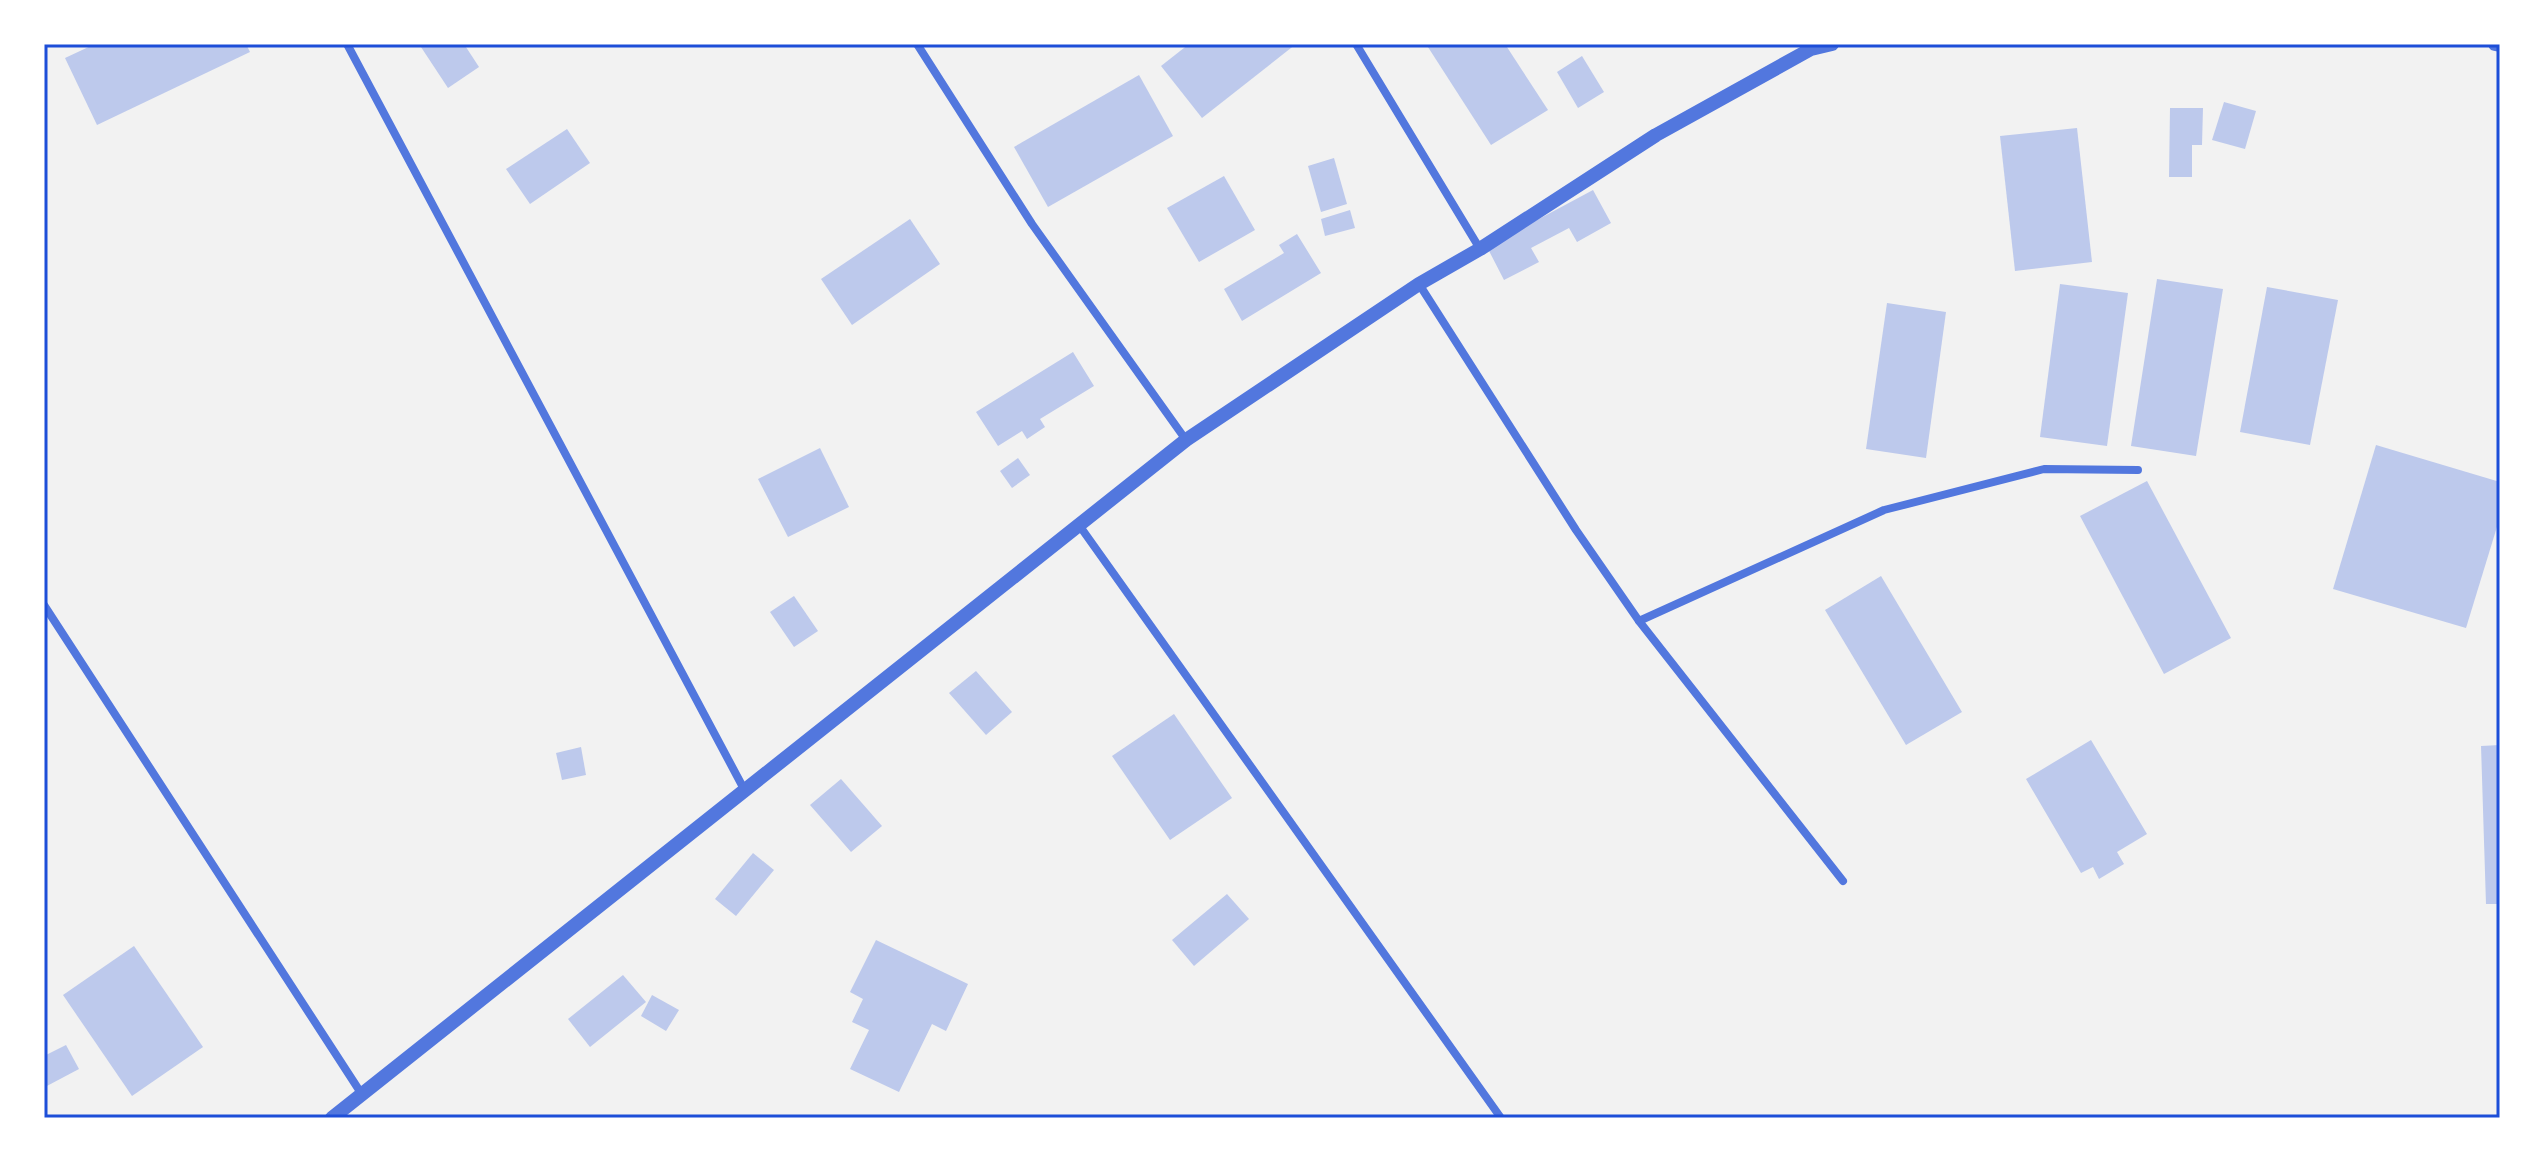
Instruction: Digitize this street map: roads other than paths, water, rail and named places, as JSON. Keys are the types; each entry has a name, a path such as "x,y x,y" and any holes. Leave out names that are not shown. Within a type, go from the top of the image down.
{"street":[{"path":"347,44 745,791"},
{"path":"917,44 1032,224 1186,440"},
{"path":"1356,44 1480,249"},
{"path":"332,1118 1186,440 1419,284 1480,249 1656,135 1810,47 1832,44"},
{"path":"1419,284 1576,530 1639,621 1843,881"},
{"path":"1639,621 1884,510 2044,469 2138,470"},
{"path":"1079,525 1501,1118"},
{"path":"44,605 361,1093"}]}
